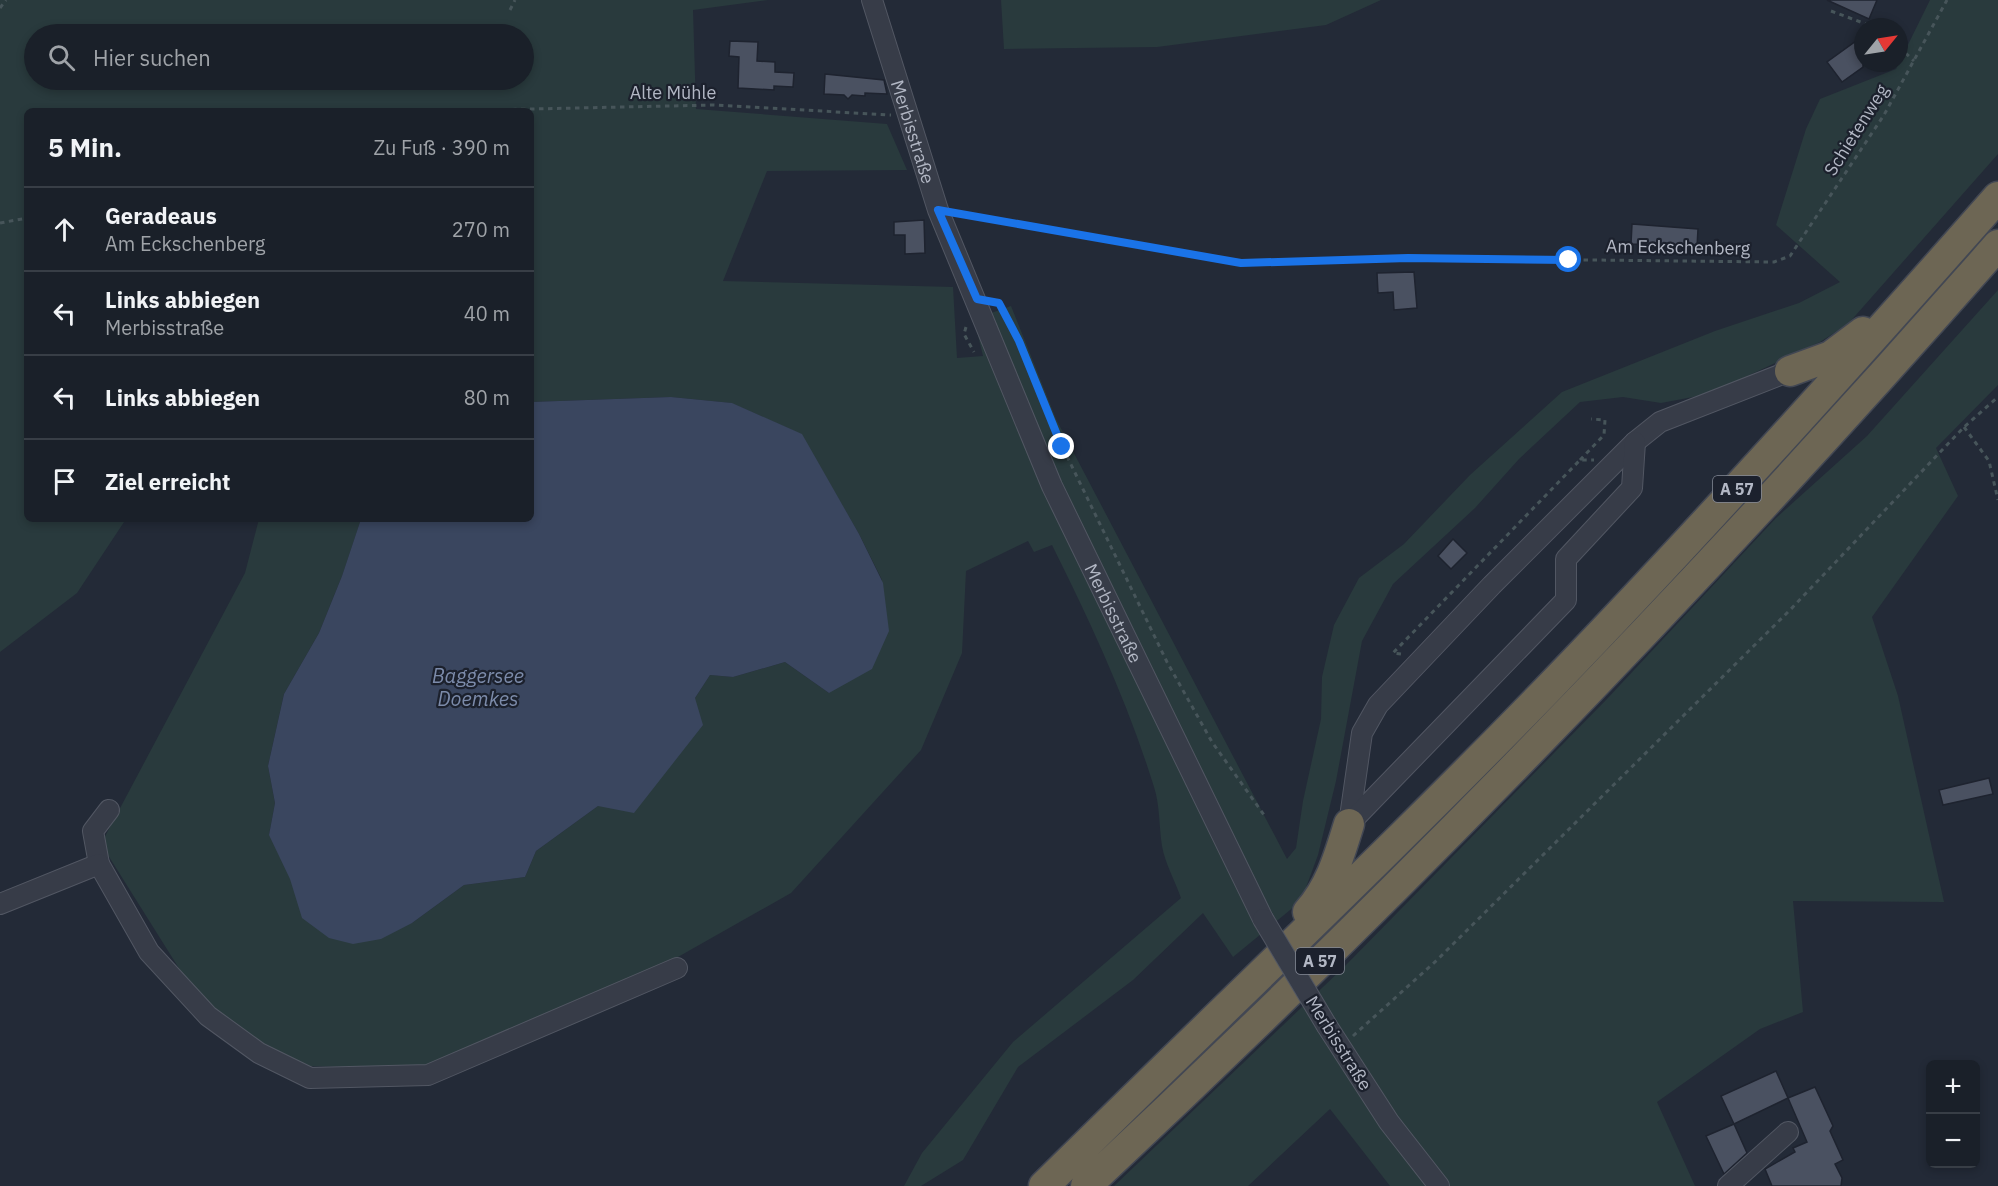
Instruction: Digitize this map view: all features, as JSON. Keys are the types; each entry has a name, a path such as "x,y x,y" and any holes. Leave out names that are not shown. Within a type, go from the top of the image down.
{"highway":[{"name":"A 57","path":"1044,1186 1366,873 1548,689 1729,498 1998,198"},
{"name":"A 57","path":"1086,1186 1370,913 1548,731 1794,471 1998,245"},
{"path":"1790,371 1831,356 1922,284"},
{"path":"1213,1020 1320,898 1334,871 1349,824"}],"street":[{"name":"Merbisstraße","path":"872,0 906,116 938,210 1053,486 1263,919 1340,1047 1389,1122 1439,1186"},
{"path":"1349,824 1362,733 1378,705 1424,657 1616,460 1660,422 1790,371"},
{"path":"1349,824 1566,600 1566,559 1632,488 1635,442"},
{"path":"109,810 93,831 99,864 148,952 208,1016 259,1053 310,1078 428,1075 676,968"},
{"path":"0,904 99,864"},
{"path":"1728,1186 1788,1132"}],"path":[{"path":"0,8 6,0"},
{"path":"510,10 515,0"},
{"name":"Schietenweg","path":"1774,262 1790,256 1884,115 1947,0"},
{"path":"1831,11 1854,20"},
{"path":"1908,55 1914,61"},
{"name":"Alte Mühle","path":"534,109 714,105 906,116"},
{"name":"Am Eckschenberg","path":"938,210 1241,263 1408,258 1774,262"},
{"path":"0,223 24,219"},
{"path":"974,352 964,334 977,299 999,303 1019,341 1062,447 1167,662 1212,742 1264,815"},
{"path":"1340,1047 1437,960 1791,609 1964,427 1998,397"},
{"path":"1424,657 1394,653 1604,435 1605,420 1591,419"},
{"path":"1964,427 1986,456 1998,500"},
{"path":"1580,460 1616,460"}],"shaded area":[{"path":"0,0 768,0 693,10 696,109 887,124 907,170 767,171 723,281 953,287 957,358 983,356 974,319 1011,306 1056,419 1287,859 1296,848 1303,801 1321,719 1322,677 1334,625 1359,578 1404,544 1470,475 1562,392 1715,331 1799,303 1840,282 1776,225 1806,129 1820,99 1888,72 1908,72 1908,45 1930,0 1998,0 1998,154 1848,324 1820,342 1709,394 1661,403 1623,397 1580,402 1519,459 1475,508 1393,584 1362,641 1336,781 1318,855 1301,901 1233,957 1203,913 1133,980 1018,1067 963,1160 921,1186 904,1186 922,1153 1013,1042 1181,898 1163,852 1156,794 1133,725 1095,634 1052,545 1034,552 1028,541 966,571 962,653 921,750 791,893 632,983 428,1068 296,1066 262,1048 197,997 101,844 245,573 258,522 360,522 342,576 319,633 284,694 268,766 275,803 269,835 412,923 464,885 525,877 536,851 598,806 695,698 710,675 733,677 785,662 829,693 882,580 859,534 801,434 731,403 671,397 534,402 534,108 24,108 24,522 124,522 77,593 0,652"},
{"path":"1001,0 1381,0 1326,25 1157,47 1004,49"},
{"path":"1998,290 1998,385 1936,448 1958,496 1872,617 1898,696 1944,902 1793,901 1803,1012 1760,1029 1657,1102 1695,1186 1390,1186 1330,1109 1248,1186 1114,1186 1344,967 1606,700 1776,518 1867,436"}],"water":[{"name":"Baggersee Doemkes","path":"671,397 732,403 802,434 859,534 883,583 889,631 872,669 829,693 785,662 733,677 710,675 695,698 703,725 634,813 598,806 536,851 525,877 464,885 412,923 381,939 353,944 329,938 302,918 290,879 269,835 275,803 268,766 284,694 319,633 342,576 360,522 534,522 534,402"}],"building":[{"path":"1827,0 1877,0 1869,18"},
{"path":"730,41 758,42 757,61 775,62 775,72 794,73 793,87 774,86 774,90 738,88 739,57 729,56"},
{"path":"1854,42 1854,72 1856,72 1842,82 1827,62"},
{"path":"825,74 884,80 887,94 865,93 865,96 852,95 848,99 844,95 824,94"},
{"path":"924,220 925,253 905,254 905,235 894,235 894,222"},
{"path":"1632,224 1698,229 1697,247 1631,244"},
{"path":"1414,272 1417,308 1394,310 1393,292 1378,293 1377,273"},
{"path":"1453,539 1467,553 1451,569 1438,556"},
{"path":"1989,778 1993,794 1943,805 1939,790"},
{"path":"1776,1071 1788,1098 1734,1124 1721,1096"},
{"path":"1815,1087 1833,1126 1830,1131 1843,1160 1835,1164 1842,1178 1841,1186 1772,1186 1765,1169 1795,1152 1793,1148 1807,1142 1788,1098"},
{"path":"1734,1124 1747,1153 1724,1174 1706,1136"}],"route":[{"path":"1062,447 1019,341 999,303 977,299 938,210 1241,263 1408,258 1569,260"}]}
